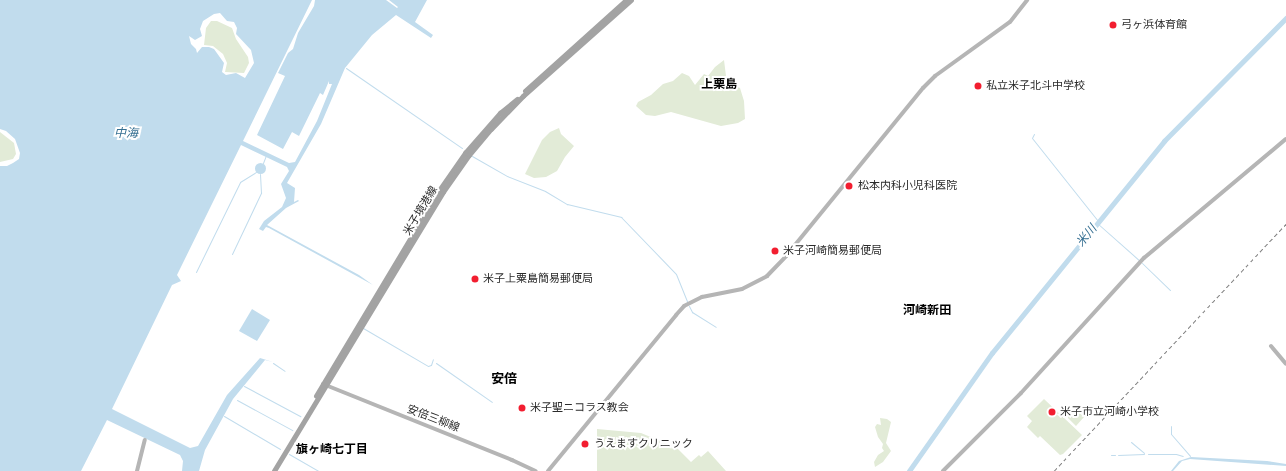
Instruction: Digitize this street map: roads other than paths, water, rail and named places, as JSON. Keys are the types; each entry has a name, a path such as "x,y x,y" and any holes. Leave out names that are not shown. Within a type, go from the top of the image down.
{"main road":[{"name":"米子境港線","path":"274,471 419,223 465,153 500,113 626,0"},
{"name":"米子境港線","path":"270,471 443,192 469,155 491,129 523,96 631,0"}],"street":[{"path":"548,471 676,314 691,302 702,297 742,289 767,276 786,256 923,88 935,76 1010,22 1027,0"},
{"path":"943,471 1021,393 1144,258 1286,139"},
{"path":"1271,346 1286,364"},
{"name":"安倍三柳線","path":"324,385 536,471"},
{"path":"137,471 145,440"}],"water":[{"name":"中海","path":"0,0 312,0 243,141 289,163 295,162 317,121 332,84 329,84 329,81 323,95 320,93 299,136 292,132 283,149 257,135 285,76 278,73 288,53 293,49 298,33 314,6 315,0 386,0 397,8 398,7 389,0 427,0 415,22 433,35 431,38 396,15 372,35 345,68 321,124 287,183 295,188 294,202 299,201 286,208 267,225 359,275 373,285 269,228 266,227 263,231 259,229 264,221 282,207 286,198 281,184 289,171 287,167 241,145 177,275 181,281 172,285 112,409 190,448 198,446 227,395 260,358 273,362 265,360 233,399 205,450 199,471 182,471 183,461 180,455 107,420 81,471 0,471 0,166 7,166 13,163 19,159 20,153 15,139 6,131 0,129","holes":["220,13 227,21 234,22 237,28 236,34 251,50 254,63 245,78 236,73 226,75 222,72 224,63 214,49 202,47 197,53 196,49 191,44 189,36 195,40 202,36 200,29 203,21 214,14"]},
{"path":"260,162 264,164 266,168 264,172 260,174 256,172 254,168 256,164"},
{"path":"252,309 270,320 257,341 239,331"},
{"path":"1191,457 1267,461 1286,464 1286,466 1190,459 1182,461 1173,471 1171,471 1179,461"}],"waterway":[{"name":"米川","path":"909,471 992,353 1164,141 1286,18"},
{"path":"346,68 462,148"},
{"path":"1034,134 1032,138 1098,221"},
{"path":"263,163 266,155"},
{"path":"472,156 507,176 545,191 567,204 621,217 676,274 688,303"},
{"path":"196,272 240,182 256,172"},
{"path":"232,254 261,193 260,174"},
{"path":"1097,223 1140,261"},
{"path":"1142,263 1170,290"},
{"path":"689,306 692,312 716,327"},
{"path":"363,328 428,366 431,365 433,359"},
{"path":"273,363 285,371"},
{"path":"436,363 492,402"},
{"path":"244,386 300,416"},
{"path":"237,400 292,430"},
{"path":"224,416 280,449"},
{"path":"1171,426 1171,434 1190,456"},
{"path":"1131,442 1144,453"},
{"path":"289,454 319,471"},
{"path":"1118,455 1144,454"},
{"path":"1148,454 1176,454 1183,456"}],"railway":[{"path":"1054,471 1286,224"}],"place":[{"name":"弓ヶ浜体育館","path":"1113,25"},
{"name":"私立米子北斗中学校","path":"978,86"},
{"name":"松本内科小児科医院","path":"849,186"},
{"name":"米子河崎簡易郵便局","path":"775,251"},
{"name":"米子上粟島簡易郵便局","path":"475,279"},
{"name":"米子聖ニコラス教会","path":"522,408"},
{"name":"米子市立河崎小学校","path":"1052,412"},
{"name":"うえますクリニック","path":"585,444"}],"district":[{"name":"上栗島","path":"719,85"},
{"name":"河崎新田","path":"927,311"},
{"name":"安倍","path":"504,379"},
{"name":"旗ヶ崎七丁目","path":"332,450"}]}
